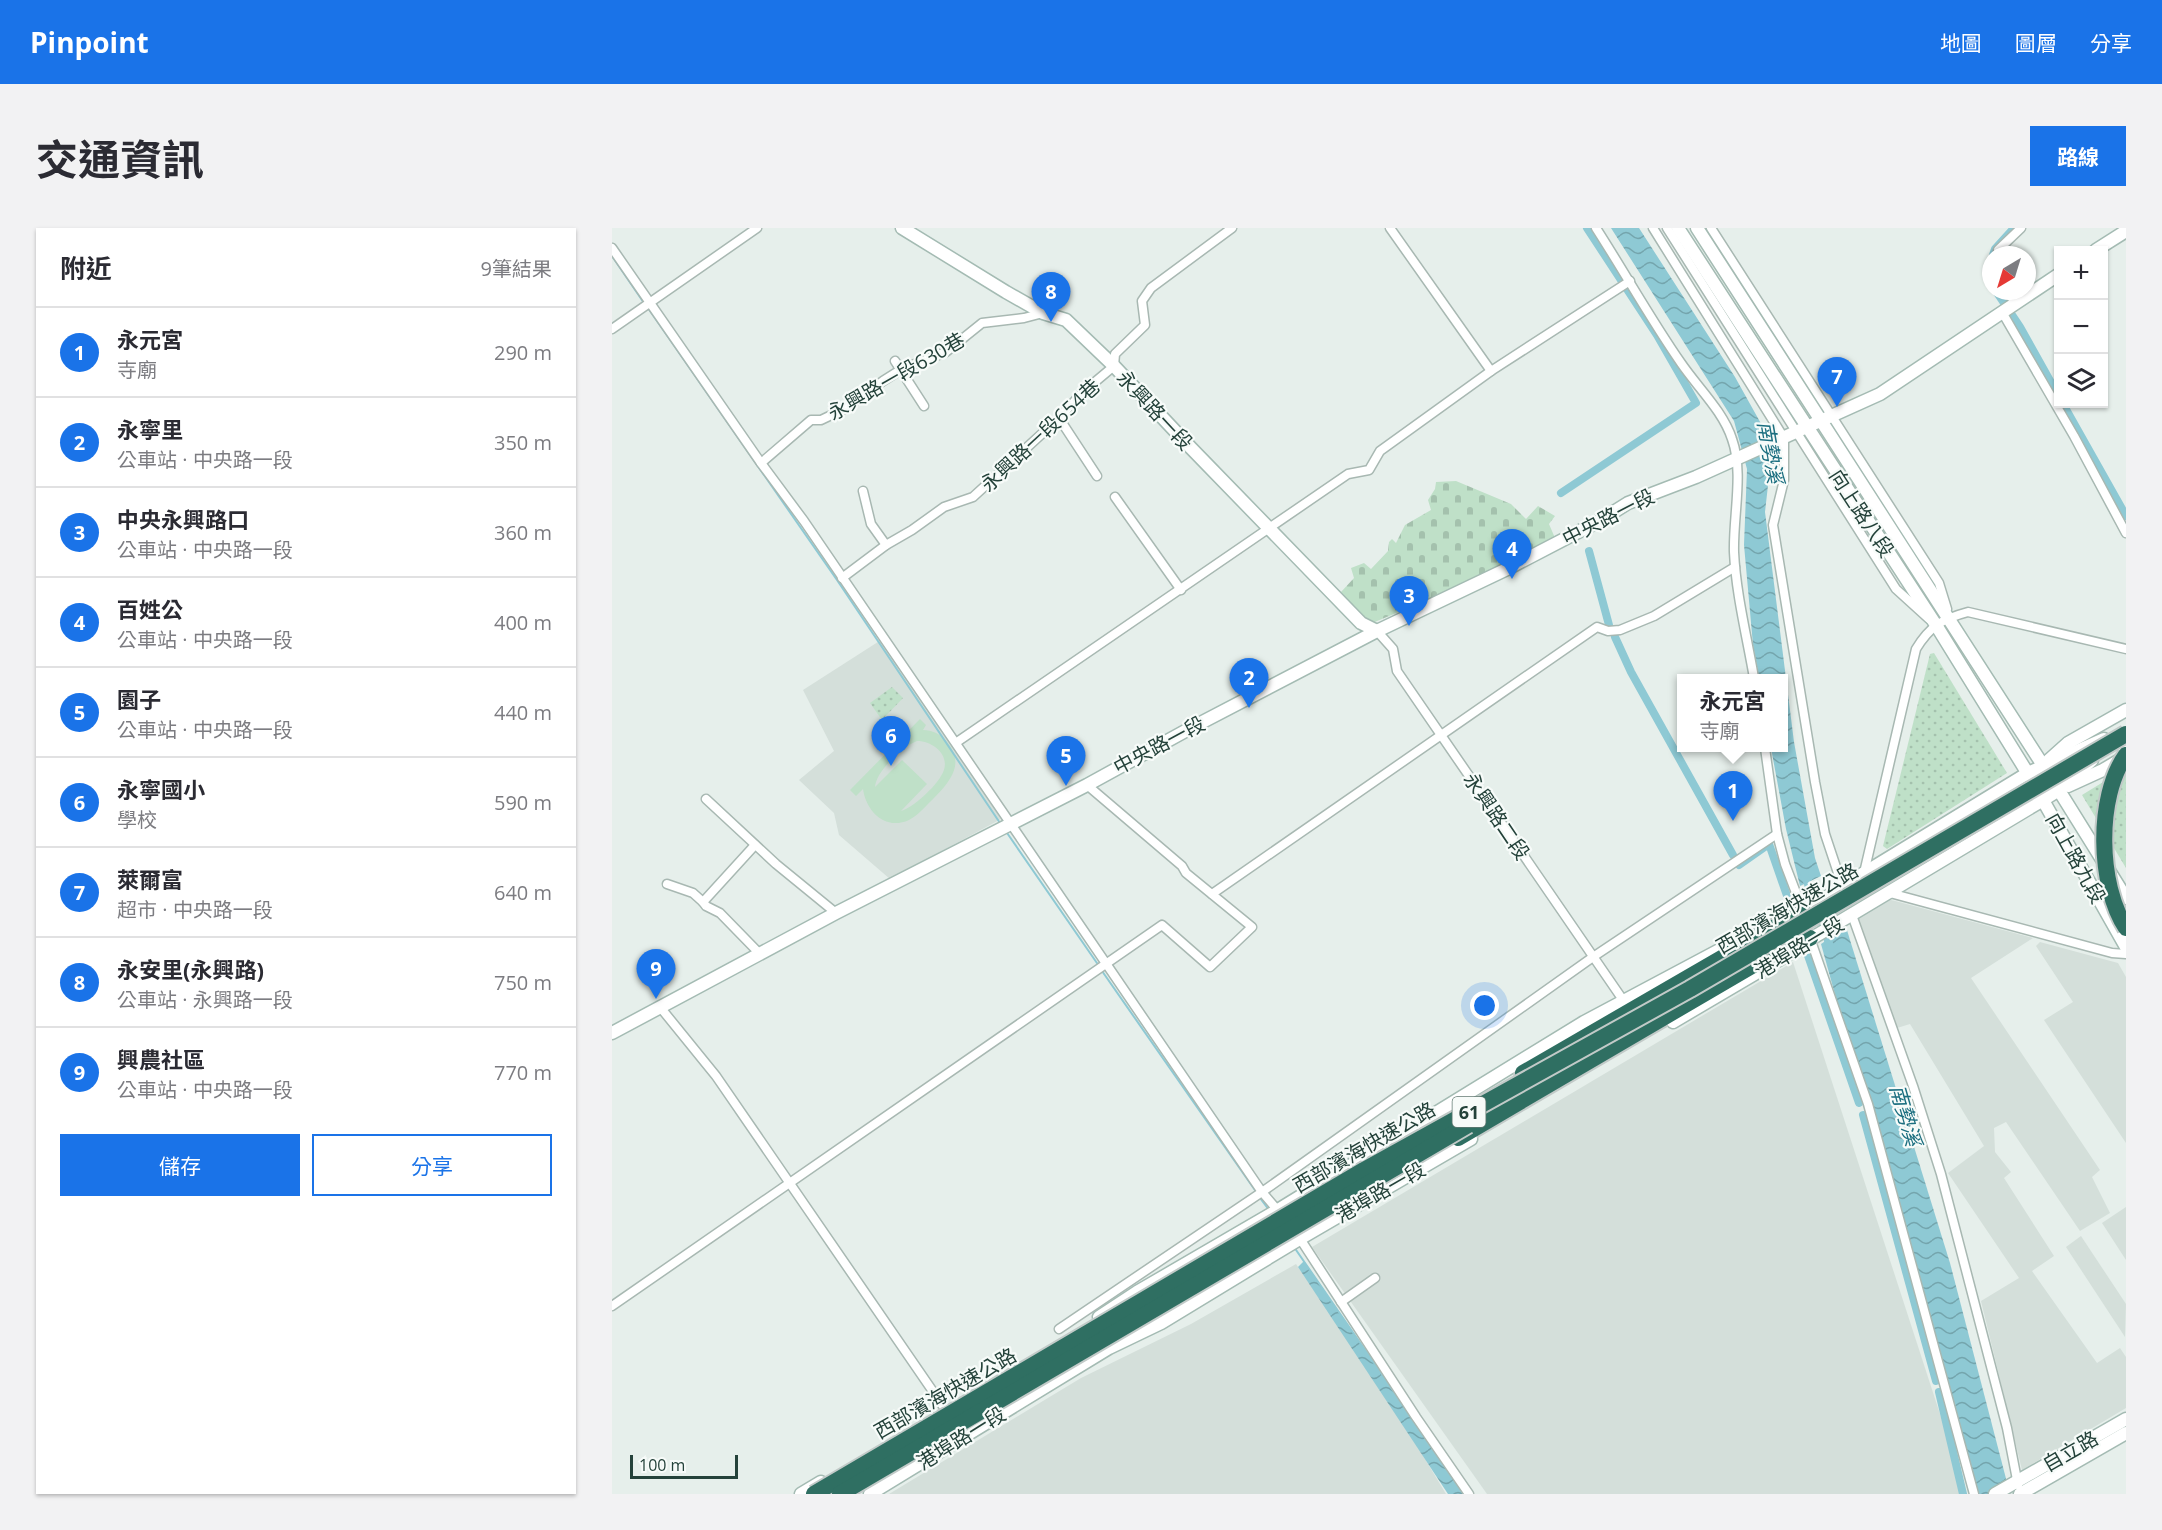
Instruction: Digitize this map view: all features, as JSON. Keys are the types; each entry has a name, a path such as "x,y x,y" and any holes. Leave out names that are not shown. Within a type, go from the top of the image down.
{"highway":[{"name":"西部濱海快速公路","path":"807,1493 1364,1170 1690,988 2126,734"},
{"name":"西部濱海快速公路","path":"840,1494 1304,1220 1793,936 1917,867 2126,743"},
{"path":"2126,756 2119,765 2111,786 2106,804 2104,826 2105,851 2112,896 2126,928"},
{"path":"1364,1170 1399,1145 1803,911"},
{"path":"1304,1220 1319,1216 1359,1195 1767,957 1810,938"}],"street":[{"path":"612,329 758,228"},
{"name":"永興路一段","path":"902,228 1043,313 1065,320 1114,366 1361,623 1377,631"},
{"path":"1114,366 1114,354 1145,325 1142,302 1151,288 1232,228"},
{"path":"1390,228 1491,371"},
{"path":"1596,228 1680,362 1722,417 1741,456 1734,521 1735,567 1753,674"},
{"path":"1653,228 1784,438 1784,480 1773,525 1825,834 1843,888"},
{"path":"1667,228 1745,341 1766,324 1711,228"},
{"name":"向上路八段","path":"1678,228 1745,341 1802,429 1936,625 2043,800"},
{"name":"向上路八段","path":"1697,228 1766,324 1828,419 1948,617 2059,790"},
{"path":"2002,246 2021,228"},
{"path":"2102,246 2126,231"},
{"path":"612,248 957,742 1262,1192 1301,1238 1469,1494"},
{"path":"1784,438 1862,404 1900,383 2054,278"},
{"path":"957,742 1348,474 1369,470 1380,451 1491,371 1630,281"},
{"path":"2008,300 2009,308 2074,436 2126,533"},
{"name":"永興路一段630巷","path":"761,463 811,420 820,420 844,409 902,369 946,352 982,323 1024,318 1043,313"},
{"path":"895,361 924,406"},
{"name":"永興路一段654巷","path":"842,578 886,545 944,507 974,497 1059,418 1083,392 1114,366"},
{"path":"1059,418 1097,476"},
{"name":"中央路一段","path":"612,1033 836,913 1087,785 1197,724 1377,631 1507,569 1628,503 1696,477 1784,438"},
{"path":"863,491 871,524 886,545"},
{"path":"1115,496 1181,590"},
{"path":"1212,894 1597,627 1608,631 1620,630 1654,616 1735,567"},
{"path":"1864,873 1916,649 1936,625 1948,617 1968,612 2126,649"},
{"name":"永興路二段","path":"1377,631 1392,649 1397,671 1623,1000"},
{"name":"港埠路一段","path":"2043,765 2068,743 2126,710"},
{"name":"港埠路一段","path":"807,1493 1623,1000 1764,926 1803,911 2028,773 2126,729"},
{"name":"港埠路一段","path":"2059,790 2126,734"},
{"path":"1766,752 1777,834 1785,864 1803,911"},
{"name":"港埠路一段","path":"870,1494 1109,1348 1161,1323 1301,1238 1791,953 1810,938 2059,790 2103,770 2126,756"},
{"path":"612,1306 1162,926 1210,967 1252,927 1186,873 1182,866 1087,785"},
{"name":"向上路九段","path":"2059,790 2126,898"},
{"path":"706,799 755,845 836,913"},
{"name":"向上路九段","path":"2043,800 2126,947"},
{"path":"1059,1329 1262,1192 1593,957 1777,834"},
{"path":"703,902 755,845"},
{"path":"667,884 693,893 706,906 720,913 760,954"},
{"name":"港埠路一段","path":"1167,1292 1832,904 1871,892 1890,892"},
{"path":"1890,892 2112,954 2126,954"},
{"name":"港埠路一段","path":"1745,953 1786,926 1803,911"},
{"path":"1852,915 1913,1086 1941,1174 2007,1428 2018,1489 1995,1494"},
{"path":"1810,938 1868,1104 1974,1494"},
{"path":"660,1007 716,1076 945,1408"},
{"path":"1341,1302 1375,1278"},
{"path":"1094,1320 1167,1292"},
{"path":"1109,1348 1167,1292"},
{"name":"自立路","path":"2018,1489 2126,1419"},
{"name":"自立路","path":"2018,1489 2126,1434"}],"shaded area":[{"path":"881,640 1001,819 890,879 839,835 834,813 799,780 834,751 803,690"},
{"path":"1884,898 2033,938 1971,978 2100,1170 2092,1177 2110,1213 2080,1231 2006,1122 1994,1128 1995,1152 2011,1172 2004,1178 2054,1256 2032,1271 2097,1363 2120,1348 2126,1357 2126,1408 2022,1470 1981,1301 2019,1278 1948,1173 1984,1146 1910,1024 1897,1028 1856,918"},
{"path":"2040,942 2118,963 2126,977 2126,1143 2044,1020 2073,1002 2036,946"},
{"path":"1793,962 1966,1494 1487,1494 1312,1247"},
{"path":"2126,1207 2126,1260 2102,1223"},
{"path":"2081,1236 2126,1304 2125,1337 2066,1247"},
{"path":"1296,1264 1392,1404 1446,1494 889,1494 1081,1378 1191,1324"}],"green space":[{"path":"1456,481 1511,504 1526,519 1538,506 1555,516 1549,524 1555,538 1456,588 1370,624 1341,592 1354,578 1351,568 1364,563 1371,569 1388,551 1389,542 1392,539 1396,543 1405,525 1431,510 1428,500 1435,489 1436,482"},
{"path":"1934,653 2007,773 1887,849 1883,846 1930,654"},
{"path":"892,687 903,698 882,720 870,703"},
{"path":"920,719 926,725 923,730 933,732 945,739 953,750 955,767 953,774 937,795 909,820 900,823 885,821 878,817 868,805 863,789 856,796 850,790","holes":["917,741 936,747 940,752 945,763 944,769 938,781 929,791 917,802 901,811 927,784 902,760 875,787 880,774 898,754"]},
{"path":"2126,768 2126,868 2082,795"}],"water":[{"path":"1611,228 1639,228 1735,377 1764,429 1771,459 1765,512 1785,674 1758,674 1753,645 1744,545 1747,469 1734,421"},
{"path":"1788,694 1794,742 1815,858 1821,876 1800,886 1786,829 1772,752 1788,752"},
{"path":"1846,927 1950,1263 2010,1494 1974,1494 1821,944"},
{"path":"1304,1261 1464,1494 1448,1494 1298,1267"}],"waterway":[{"path":"1561,493 1696,403 1657,335 1587,228"},
{"path":"1998,246 2014,228"},
{"path":"612,256 644,303"},
{"path":"2002,300 2054,388"},
{"path":"648,308 837,580 1000,823"},
{"path":"2065,408 2126,516"},
{"path":"1589,551 1609,625"},
{"path":"1615,637 1631,672 1733,855"},
{"path":"1005,830 1099,966"},
{"path":"1739,865 1769,844 1792,910"},
{"name":"南勢溪","path":"1804,873 1831,949"},
{"path":"1805,947 1859,1103"},
{"path":"1102,971 1257,1193"},
{"path":"1863,1115 1936,1381"},
{"path":"1260,1198 1269,1210"},
{"path":"1294,1247 1412,1418"},
{"path":"1939,1392 1963,1494"}],"place":[{"name":"永安里(永興路)","path":"1051,322"},
{"name":"萊爾富","path":"1837,407"},
{"name":"百姓公","path":"1512,579"},
{"name":"中央永興路口","path":"1409,626"},
{"name":"永寧里","path":"1249,708"},
{"name":"永寧國小","path":"891,766"},
{"name":"園子","path":"1066,786"},
{"name":"永元宮","path":"1733,821"},
{"name":"興農社區","path":"656,999"}]}
